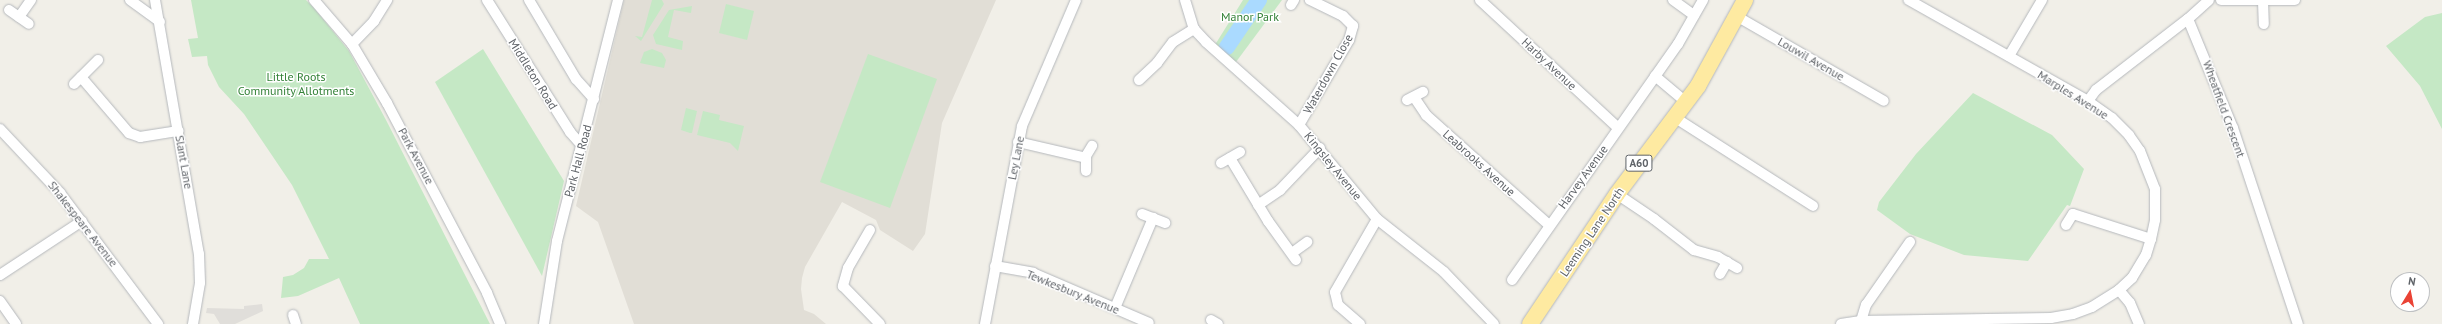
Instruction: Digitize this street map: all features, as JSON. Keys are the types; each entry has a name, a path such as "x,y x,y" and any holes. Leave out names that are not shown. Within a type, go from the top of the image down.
{"highway":[{"name":"Leeming Lane North","path":"1530,324 1617,194 1714,62 1738,17 1745,0"}],"street":[{"path":"19,16 31,0"},
{"path":"132,1 154,0"},
{"name":"Slant Lane","path":"154,0 160,22 199,254 200,282 193,324"},
{"name":"Park Avenue","path":"314,0 352,44 412,149 500,324"},
{"path":"352,44 374,21 387,0"},
{"name":"Middleton Road","path":"487,0 570,132 582,146"},
{"name":"Park Hall Road","path":"544,324 557,241 618,0"},
{"name":"Ley Lane","path":"985,324 1018,142 1026,113 1076,0"},
{"path":"1139,80 1157,63 1173,42 1194,29 1185,0"},
{"name":"Waterdown Close","path":"1299,125 1349,40 1353,26 1343,16 1310,0"},
{"path":"1673,0 1694,15"},
{"name":"Harvey Avenue","path":"1512,280 1549,225 1655,76 1703,0"},
{"name":"Marples Avenue","path":"1841,324 1861,321 1933,322 2051,318 2092,307 2119,290 2132,278 2146,255 2151,239 2156,204 2155,189 2150,171 2129,135 2112,118 2088,101 1909,0"},
{"path":"2009,56 2042,0"},
{"path":"2088,101 2096,90 2188,19 2209,0"},
{"path":"2221,0 2294,0"},
{"path":"132,1 160,22"},
{"path":"531,1 576,78 594,99"},
{"name":"Harby Avenue","path":"1475,1 1618,128"},
{"path":"2263,1 2264,24"},
{"path":"9,10 29,24"},
{"name":"Louwil Avenue","path":"1738,17 1884,101"},
{"name":"Wheatfield Crescent","path":"2188,19 2233,128 2298,324"},
{"name":"Kingsley Avenue","path":"1194,29 1299,125 1320,148 1344,181 1377,219 1444,272 1494,324"},
{"path":"98,60 78,81 129,133 140,137 179,131"},
{"path":"1655,76 1686,102"},
{"name":"Leabrooks Avenue","path":"1415,96 1426,115 1549,225"},
{"path":"1674,117 1812,206"},
{"name":"Shakespeare Avenue","path":"0,129 31,160 82,221 158,324"},
{"path":"1018,142 1086,158"},
{"path":"1086,171 1086,158 1092,146"},
{"path":"1258,205 1280,190 1320,148"},
{"path":"1240,152 1225,160 1294,256 1307,242"},
{"path":"1617,194 1654,219 1694,250 1727,262 1737,268"},
{"path":"1142,214 1165,223"},
{"path":"2066,225 2073,214 2151,239"},
{"path":"1115,308 1153,218"},
{"path":"1360,324 1338,305 1335,292 1377,219"},
{"path":"0,275 82,221"},
{"path":"870,230 848,268 843,286 880,324"},
{"path":"1861,321 1866,305 1910,242"},
{"path":"1720,274 1727,262"},
{"name":"Tewkesbury Avenue","path":"995,266 1032,273 1115,308 1148,324 1153,314"},
{"path":"2119,290 2130,303 2139,324"},
{"path":"0,301 16,324"}],"shaded area":[{"path":"624,0 996,0 942,123 925,234 913,251 880,230 876,220 842,202 805,267 802,278 801,289 804,310 814,314 826,324 634,324 598,222 576,206"},
{"path":"262,304 263,311 235,324 220,324 214,314 206,313 207,308 244,309 244,306"}],"green space":[{"name":"Little Roots Community Allotments","path":"191,0 306,0 314,8 349,51 386,120 490,324 360,324 339,278 298,296 281,298 283,277 293,275 304,268 309,259 329,259 292,185 244,114 219,87 208,65 207,56 192,57 188,39 198,38"},
{"path":"652,0 662,0 664,4 641,41 635,36 642,37"},
{"name":"Manor Park","path":"1243,0 1282,0 1233,66 1213,48"},
{"path":"726,4 754,11 747,40 719,33"},
{"path":"692,6 691,13 674,10 668,37 683,41 682,50 656,44 653,35 669,10"},
{"path":"2442,13 2442,129 2420,86 2386,46 2425,17"},
{"path":"483,49 564,181 542,276 435,82"},
{"path":"652,49 662,53 666,60 664,68 640,63 644,52"},
{"path":"868,54 937,79 890,208 820,182"},
{"path":"1973,93 2052,135 2084,169 2070,206 2067,205 2028,261 1964,255 1910,234 1877,210 1879,202 1916,154"},
{"path":"686,108 697,111 692,133 681,130"},
{"path":"703,111 720,115 719,120 744,126 738,151 730,143 697,135"}],"waterway":[{"path":"1227,47 1259,0"}]}
